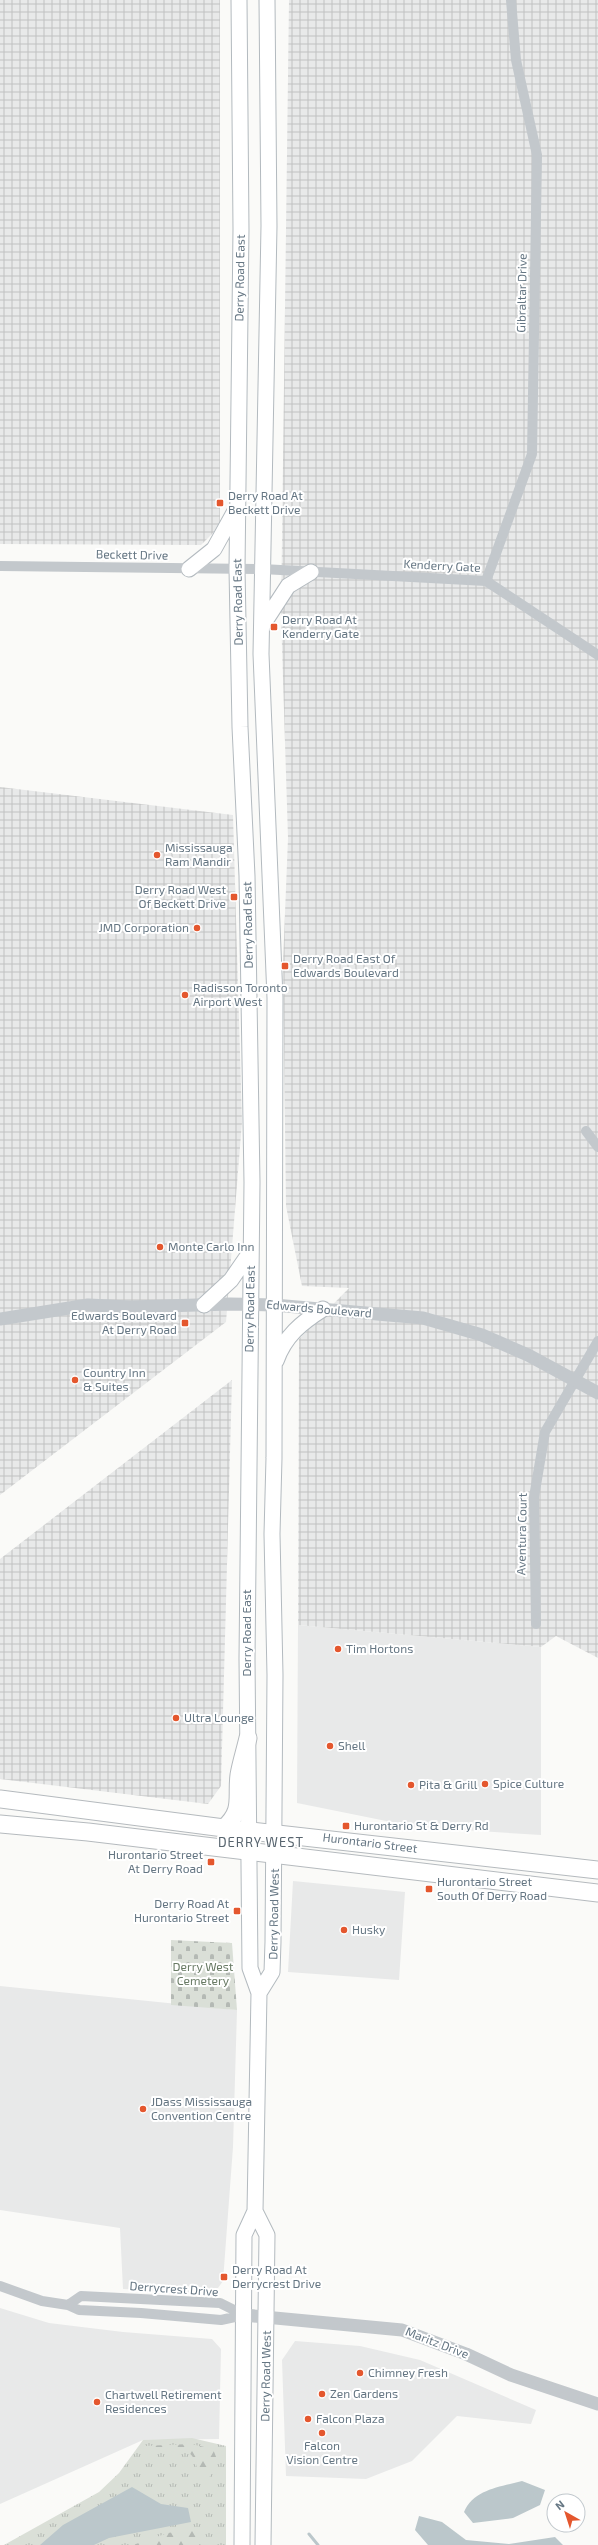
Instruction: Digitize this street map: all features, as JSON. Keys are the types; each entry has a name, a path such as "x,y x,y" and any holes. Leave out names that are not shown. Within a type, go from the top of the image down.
{"main road":[{"name":"Derry Road East","path":"239,0 241,229 237,569 239,700 247,876 252,1182 248,1738 250,1851"},
{"name":"Derry Road East","path":"268,0 270,226 262,569 262,698 275,998 272,1534 275,1832"},
{"path":"189,569 214,549 238,507"},
{"path":"262,627 288,586 311,572"},
{"path":"239,700 262,698"},
{"path":"242,776 265,775"},
{"path":"251,1121 274,1122"},
{"path":"252,1182 273,1181"},
{"path":"204,1305 231,1280 251,1250"},
{"path":"274,1365 288,1336 304,1321 323,1309"},
{"path":"224,1828 231,1821 238,1808 239,1776 248,1738"},
{"name":"Hurontario Street","path":"0,1799 224,1828 275,1832 598,1870"},
{"name":"Hurontario Street","path":"0,1824 88,1832 598,1893"},
{"name":"Derry Road West","path":"259,1993 272,1972 275,1832"},
{"name":"Derry Road West","path":"242,2545 244,2235 255,2211 259,1993 250,1968 250,1851"},
{"name":"Derry Road West","path":"255,2211 267,2235 263,2545"}],"street":[{"name":"Gibraltar Drive","path":"486,581 532,454 537,155 516,60 511,0"},
{"name":"Beckett Drive","path":"0,566 262,569"},
{"name":"Kenderry Gate","path":"262,569 486,581 598,655"},
{"path":"586,1131 598,1147"},
{"name":"Edwards Boulevard","path":"0,1319 88,1305 250,1304 423,1318 482,1335 528,1355 598,1393"},
{"name":"Aventura Court","path":"536,1624 534,1497 545,1432 598,1341"},
{"path":"0,2286 42,2301 68,2305 79,2310 127,2312 221,2320 244,2315"},
{"name":"Derrycrest Drive","path":"68,2305 81,2296 220,2303 244,2315"},
{"name":"Maritz Drive","path":"244,2315 402,2330 466,2354 511,2375 598,2404"}],"shaded area":[{"path":"0,0 220,0 220,526 201,545 0,544"},
{"path":"289,0 598,0 598,1658 556,1636 541,1647 298,1625 299,1339 349,1288 302,1286 286,1206 283,963 288,838 281,615"},
{"path":"0,787 233,815 242,1122 226,1322 0,1495"},
{"path":"232,1380 221,1786 208,1804 0,1779 0,1559"},
{"path":"298,1625 541,1647 541,1835 416,1827 297,1803"},
{"path":"293,1881 405,1892 399,1980 288,1972"},
{"path":"0,1986 237,2010 233,2147 223,2281 218,2288 211,2293 123,2289 120,2228 0,2210"},
{"path":"0,2308 49,2323 123,2332 212,2339 221,2349 219,2439 143,2440 0,2504"},
{"path":"295,2341 360,2346 420,2360 536,2410 531,2424 457,2416 412,2461 366,2479 286,2476 282,2360"},
{"path":"522,2481 545,2490 540,2505 513,2518 473,2523 464,2512 468,2504 474,2498 488,2490"},
{"path":"132,2487 161,2504 188,2508 191,2522 109,2538 94,2545 40,2545 63,2525"},
{"path":"419,2516 442,2522 466,2540 509,2544 555,2537 563,2545 428,2545 415,2530"}],"green space":[{"name":"Derry West Cemetery","path":"171,1940 232,1943 237,2010 171,2005"},
{"path":"192,2438 226,2446 226,2545 4,2545 99,2492 119,2473 143,2440"},
{"path":"191,2444 213,2449 218,2462 206,2483 203,2480 190,2453 184,2450 170,2448 141,2452 143,2446"},
{"path":"193,2529 199,2545 133,2545 168,2533"}],"waterway":[{"path":"309,2534 318,2545"}],"place":[{"name":"Derry Road At Beckett Drive","path":"220,503"},
{"name":"Derry Road At Kenderry Gate","path":"274,627"},
{"name":"Mississauga Ram Mandir","path":"157,855"},
{"name":"Derry Road West Of Beckett Drive","path":"234,897"},
{"name":"JMD Corporation","path":"197,928"},
{"name":"Derry Road East Of Edwards Boulevard","path":"285,966"},
{"name":"Radisson Toronto Airport West","path":"185,995"},
{"name":"Monte Carlo Inn","path":"160,1247"},
{"name":"Edwards Boulevard At Derry Road","path":"185,1323"},
{"name":"Country Inn & Suites","path":"75,1380"},
{"name":"Tim Hortons","path":"338,1649"},
{"name":"Ultra Lounge","path":"176,1718"},
{"name":"Shell","path":"330,1746"},
{"name":"Spice Culture","path":"485,1784"},
{"name":"Pita & Grill","path":"411,1785"},
{"name":"Hurontario St & Derry Rd","path":"346,1826"},
{"name":"Hurontario Street At Derry Road","path":"211,1862"},
{"name":"Hurontario Street South Of Derry Road","path":"429,1889"},
{"name":"Derry Road At Hurontario Street","path":"237,1911"},
{"name":"Husky","path":"344,1930"},
{"name":"JDass Mississauga Convention Centre","path":"143,2109"},
{"name":"Derry Road At Derrycrest Drive","path":"224,2277"},
{"name":"Chimney Fresh","path":"360,2373"},
{"name":"Zen Gardens","path":"322,2394"},
{"name":"Chartwell Retirement Residences","path":"97,2402"},
{"name":"Falcon Plaza","path":"308,2419"},
{"name":"Falcon Vision Centre","path":"322,2433"}],"district":[{"name":"DERRY WEST","path":"261,1842"}]}
